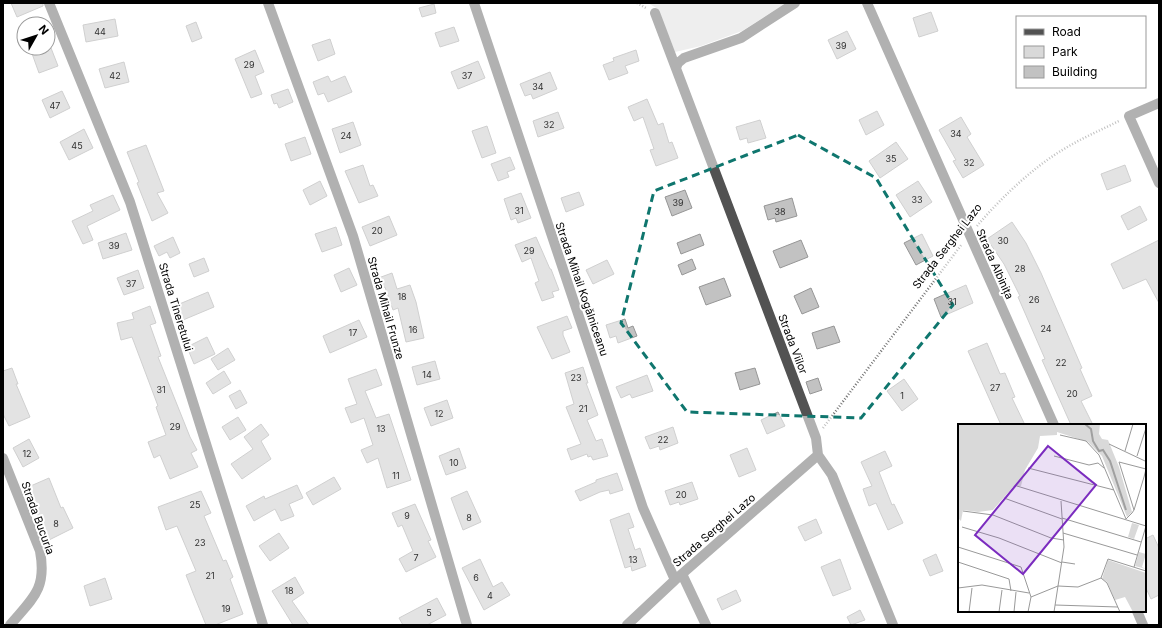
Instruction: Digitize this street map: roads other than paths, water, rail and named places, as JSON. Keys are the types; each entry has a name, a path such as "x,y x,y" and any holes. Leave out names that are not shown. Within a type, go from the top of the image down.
{"street":[{"name":"Strada Tineretului","path":"49,3 130,202 263,625"},
{"name":"Strada Mihail Frunze","path":"268,3 353,236 467,625"},
{"name":"Strada Mihail Kogălniceanu","path":"474,3 643,508 678,577 706,625"},
{"path":"676,68 678,63 688,56 741,38 795,3"},
{"name":"Strada Albinița","path":"867,3 1054,424"},
{"name":"Strada Viilor","path":"655,13 816,438 818,455 832,475 893,625"},
{"path":"1159,103 1129,116 1159,183"},
{"name":"Strada Serghei Lazo","path":"627,625 678,577 818,455"},
{"name":"Strada Bucuria","path":"3,458 40,552 43,567 42,580 39,590 10,625"},
{"path":"1138,612 1144,625"}]}
